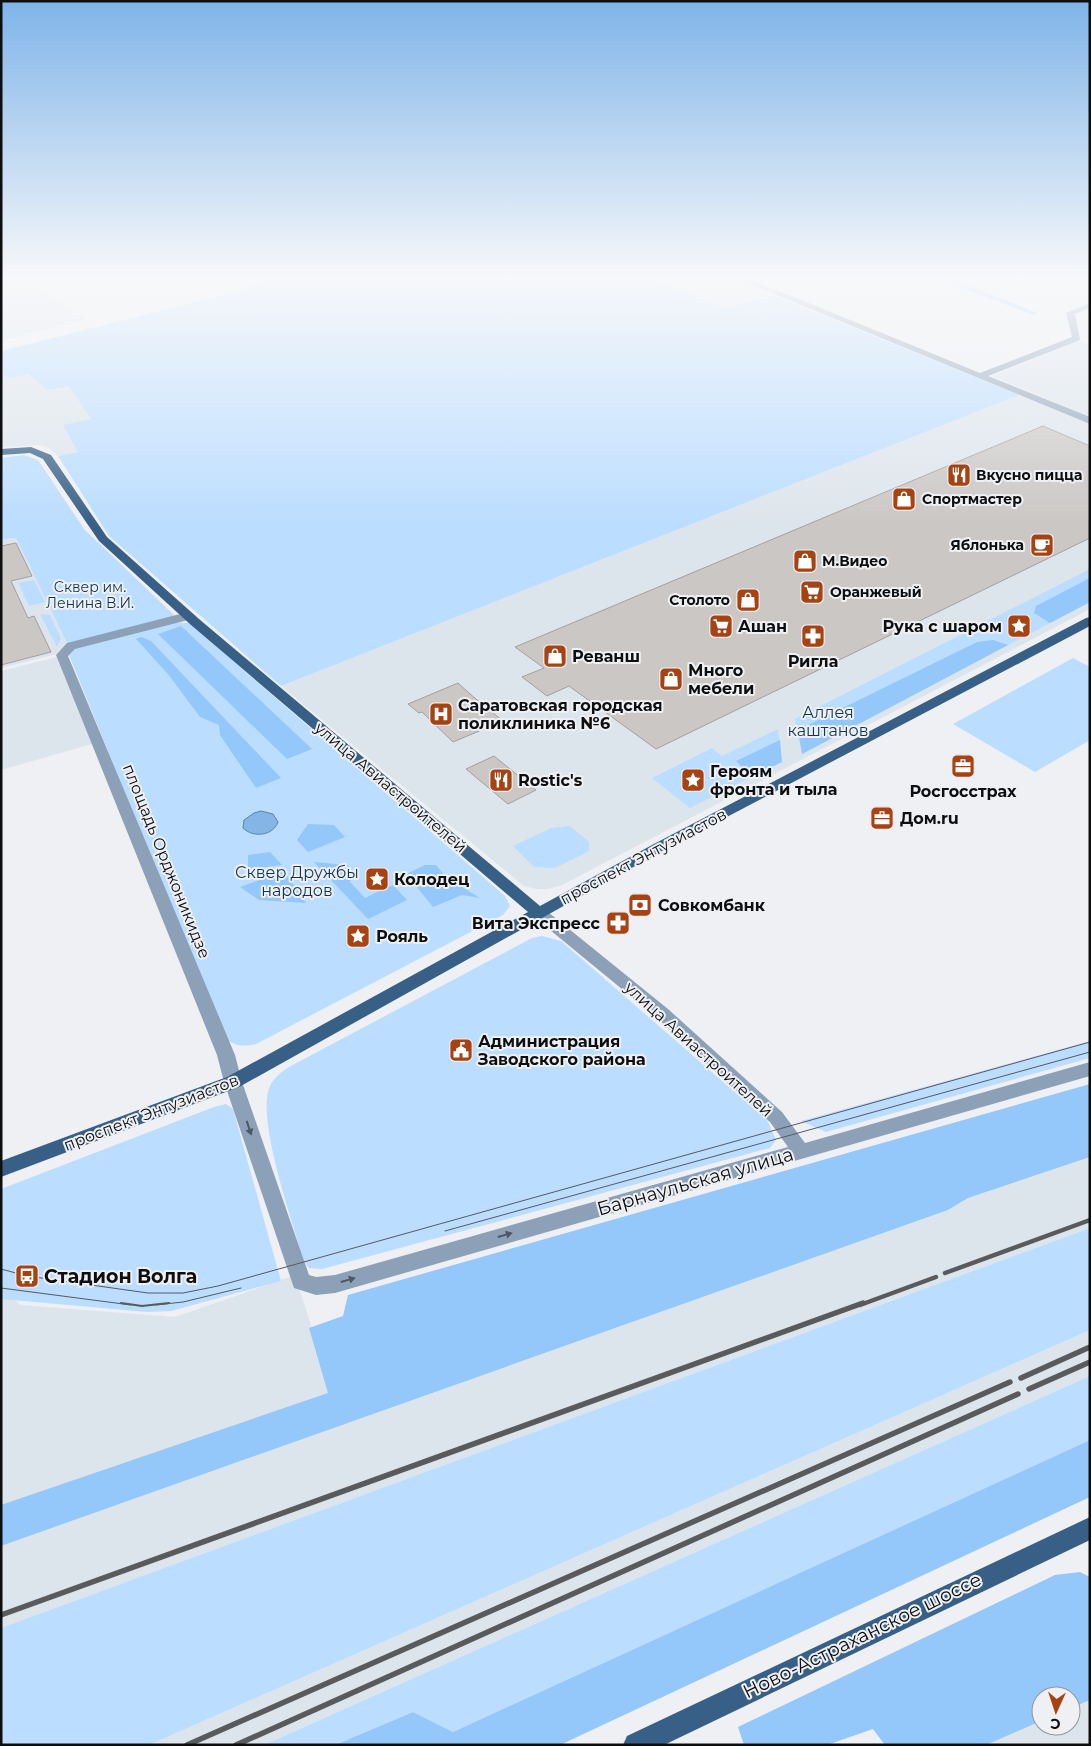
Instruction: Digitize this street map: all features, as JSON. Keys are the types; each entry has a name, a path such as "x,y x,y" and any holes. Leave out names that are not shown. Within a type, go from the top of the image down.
{"main road":[{"name":"улица Авиастроителей","path":"1,452 21,449 39,452 52,462 103,539 188,616 538,912"},
{"name":"проспект Энтузиастов","path":"1,1169 233,1082 538,912 1090,621"},
{"name":"Ново-Астраханское шоссе","path":"636,1745 976,1580 1089,1530"}],"street":[{"path":"942,360 1090,421"},
{"path":"980,376 1019,360"},
{"name":"площадь Орджоникидзе","path":"188,616 72,646 62,655 138,836 221,1042 301,1282"},
{"name":"улица Авиастроителей","path":"538,912 662,1013 776,1117 800,1150"},
{"name":"Барнаульская улица","path":"301,1282 316,1286 335,1284 800,1150 1090,1069"}],"shaded area":[{"path":"1030,360 1090,360 1090,417 992,376"},
{"path":"1,373 9,379 28,374 47,390 69,385 91,419 78,452 58,456 49,448 40,445 1,447"},
{"path":"1019,395 1090,424 1090,609 562,885 548,889 524,886 281,686"},
{"path":"16,538 68,645 57,654 1,668 1,539"},
{"path":"57,657 92,744 1,770 1,671"},
{"path":"261,811 273,814 278,822 272,830 267,833 257,834 243,828 244,820 254,813"},
{"path":"1090,1157 1090,1228 1,1628 1,1546 948,1210 968,1198"},
{"path":"295,1275 333,1394 1,1519 1,1285 20,1305 175,1317"},
{"path":"1090,1330 1090,1376 264,1745 149,1745"},
{"path":"1090,1700 1090,1745 986,1745 1031,1725 1031,1736 1081,1736 1081,1704"}],"green space":[{"path":"1,360 934,360 1019,395 281,686 109,536 58,456 78,452 63,425 91,419 69,386 47,390 28,374 9,379 1,373"},
{"name":"Сквер им. Ленина В.И.","path":"24,455 38,460 84,529 175,616 68,645 16,538 1,539 1,458"},
{"name":"Аллея каштанов","path":"1090,569 1090,602 802,754 795,719"},
{"path":"1090,578 1090,602 1050,623 1034,613 1036,606"},
{"path":"34,580 45,602 29,606 18,583"},
{"path":"40,614 50,615 61,639 57,647"},
{"name":"Сквер Дружбы народов","path":"171,622 189,623 505,896 510,906 503,915 256,1044 240,1045 225,1039 69,655 78,646"},
{"path":"181,626 312,749 287,759 158,634"},
{"path":"141,637 151,641 281,778 256,788 220,735 219,725 200,717 168,674 136,639"},
{"path":"993,640 1008,645 802,754 798,730 977,642"},
{"path":"1073,658 1090,667 1090,740 1035,772 953,724"},
{"name":"Аллея каштанов","path":"778,729 782,762 690,808 652,778 712,748 722,756"},
{"path":"780,740 782,762 752,777 736,761"},
{"path":"308,824 334,825 345,837 308,852 297,840"},
{"path":"570,826 589,842 589,851 555,868 534,867 513,846 551,828"},
{"path":"270,852 282,865 248,869 248,855"},
{"path":"314,862 347,865 353,872 350,882 365,898 393,885 407,900 368,919"},
{"path":"425,865 436,865 446,877 480,898 462,895 433,907 417,887 402,876"},
{"path":"284,871 306,903 259,900 240,887"},
{"path":"542,936 561,941 767,1120 776,1140 770,1148 322,1269 309,1268 304,1261 292,1223 272,1146 267,1101 270,1086 274,1080 289,1067 532,938"},
{"path":"1090,1041 1090,1058 826,1132 801,1121"},
{"path":"1090,1084 1090,1157 968,1198 948,1210 1,1546 1,1505 328,1393 309,1328 343,1316 348,1295"},
{"path":"226,1104 233,1109 281,1281 171,1311 147,1312 1,1299 1,1189"},
{"path":"1090,1228 1090,1330 149,1745 1,1745 1,1628"},
{"path":"1090,1376 1090,1440 453,1732 413,1712 335,1745 264,1745"},
{"path":"1090,1440 1090,1497 560,1745 335,1745 413,1712 453,1732"},
{"path":"1080,1572 1090,1577 1090,1700 1081,1704 1081,1686 1031,1686 1031,1725 986,1745 885,1745 873,1729 827,1745 744,1745 738,1727 1055,1575"}],"building":[{"name":"Оранжевый","path":"1043,426 1090,446 1090,538 656,749 569,686 547,696 522,677 544,668 515,647"},
{"path":"16,543 32,576 11,581 28,618 34,616 51,652 1,665 1,546"},
{"path":"458,683 503,721 453,742 422,712 419,713 408,704"},
{"name":"Rostic's","path":"494,756 536,790 508,804 466,769"}],"tram line":[{"path":"1,1269 27,1276 148,1293 183,1293 218,1286 1090,1042"},
{"path":"445,1231 1090,1052"},
{"path":"1,1288 131,1305"},
{"path":"156,1305 183,1302 241,1288"},
{"path":"121,1303 142,1306 169,1303"}],"railway":[{"path":"945,1273 1090,1220"},
{"path":"860,1305 936,1277"},
{"path":"1,1615 863,1303"},
{"path":"1021,1378 1090,1347"},
{"path":"1029,1389 1090,1362"},
{"path":"187,1745 1010,1382"},
{"path":"236,1745 1018,1394"}],"place":[{"name":"Вкусно пицца","path":"959,475"},
{"name":"Спортмастер","path":"904,499"},
{"name":"Яблонька","path":"1042,545"},
{"name":"М.Видео","path":"805,561"},
{"name":"Оранжевый","path":"812,592"},
{"name":"Столото","path":"748,600"},
{"name":"Ашан","path":"721,626"},
{"name":"Рука с шаром","path":"1019,626"},
{"name":"Ригла","path":"813,636"},
{"name":"Реванш","path":"555,656"},
{"name":"Много мебели","path":"671,679"},
{"name":"Саратовская городская поликлиника №6","path":"441,714"},
{"name":"Росгосстрах","path":"963,766"},
{"name":"Rostic's","path":"501,780"},
{"name":"Героям фронта и тыла","path":"693,780"},
{"name":"Дом.ru","path":"882,818"},
{"name":"Колодец","path":"377,879"},
{"name":"Совкомбанк","path":"640,905"},
{"name":"Вита Экспресс","path":"618,923"},
{"name":"Рояль","path":"358,936"},
{"name":"Администрация Заводского района","path":"461,1050"},
{"name":"Стадион Волга","path":"27,1276"}]}
